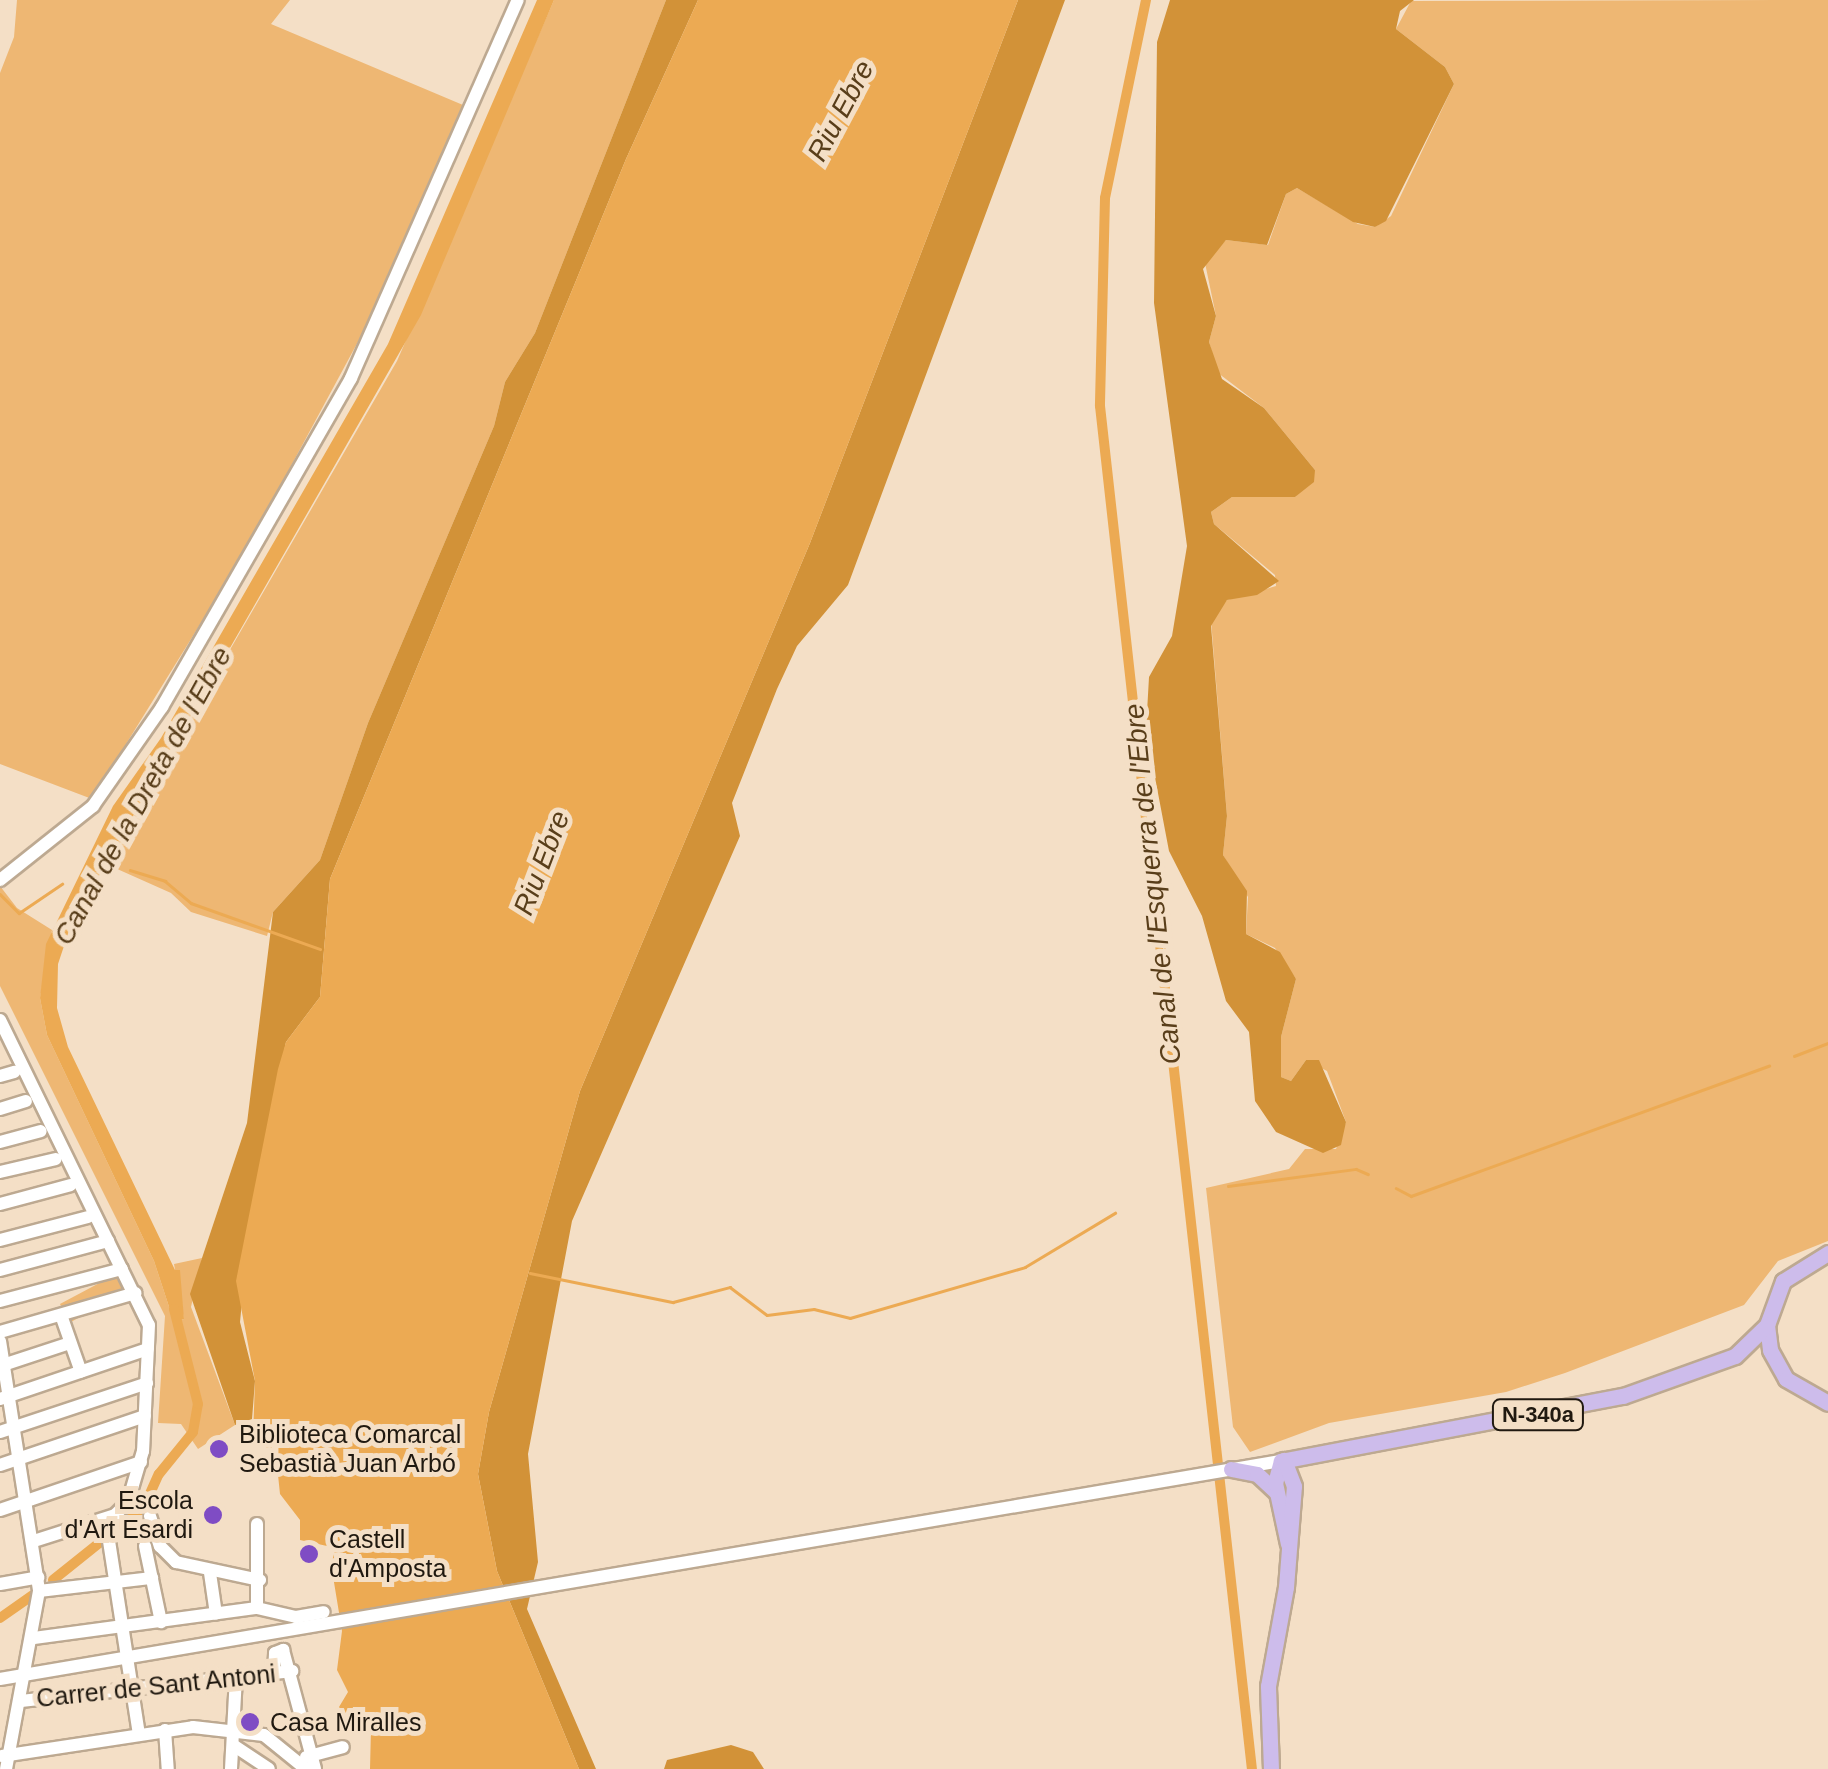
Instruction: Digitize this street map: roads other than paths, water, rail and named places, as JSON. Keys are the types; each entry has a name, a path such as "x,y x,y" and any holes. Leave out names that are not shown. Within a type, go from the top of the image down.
{"main road":[{"path":"1828,1253 1783,1281 1767,1325 1773,1358 1795,1388 1828,1403"},
{"name":"N-340a","path":"1736,1356 1767,1325"},
{"name":"N-340a","path":"1283,1460 1608,1400 1736,1356 1773,1358"},
{"path":"1229,1469 1283,1484 1334,1451"},
{"path":"1271,1769 1268,1686 1288,1544 1283,1460"}],"street":[{"path":"0,880 93,806 162,708 350,378 518,0"},
{"path":"1,1033 148,1316 141,1462 128,1502 115,1515 34,1541"},
{"path":"0,1109 26,1102"},
{"path":"0,1142 40,1131"},
{"path":"0,1172 56,1158"},
{"path":"0,1204 72,1186"},
{"path":"0,1240 88,1216"},
{"path":"0,1270 108,1242"},
{"path":"0,1300 122,1268"},
{"path":"0,1332 136,1293"},
{"path":"61,1315 80,1372"},
{"path":"0,1341 6,1397 17,1426 30,1500 39,1584 28,1673 4,1760 165,1730 235,1729 264,1735 306,1769"},
{"path":"2,1365 70,1344"},
{"path":"6,1397 148,1349"},
{"path":"0,1432 146,1383"},
{"path":"0,1465 145,1416"},
{"name":"N-340a","path":"28,1673 125,1660 329,1616 536,1587 1283,1460"},
{"path":"0,1510 141,1462"},
{"path":"150,1516 169,1555 210,1572 260,1580"},
{"path":"257,1524 254,1555 261,1557 258,1608"},
{"path":"109,1541 139,1734"},
{"path":"145,1546 161,1622"},
{"path":"210,1572 216,1614"},
{"path":"0,1584 114,1583 152,1578"},
{"path":"34,1638 258,1608 296,1616 329,1616"},
{"path":"274,1673 280,1650 287,1653 315,1769"},
{"name":"Carrer de Sant Antoni","path":"21,1701 292,1671"},
{"path":"0,1678 28,1673"},
{"path":"231,1769 236,1677"},
{"path":"165,1730 168,1769"},
{"path":"234,1744 264,1767"},
{"path":"294,1759 344,1746"}],"water":[{"path":"537,0 554,0 421,315 71,925 58,964 57,1008 68,1047 175,1270 180,1270 184,1319 174,1322 154,1261 47,1035 40,998 46,944 113,806 161,738 388,344"},
{"name":"Riu Ebre","path":"698,0 1018,0 810,543 580,1091 489,1412 478,1474 497,1571 579,1769 370,1769 371,1728 355,1730 339,1707 348,1692 337,1670 342,1631 331,1564 336,1548 300,1540 300,1520 280,1494 276,1456 253,1436 255,1381 236,1281 278,1069 286,1042 320,997 330,879 626,159"}],"waterway":[{"name":"Canal de l'Esquerra de l'Ebre","path":"1146,0 1105,198 1100,406 1252,1769"},
{"path":"130,870 165,881 191,903 320,949"},
{"path":"0,894 19,913 62,884"},
{"path":"1794,1056 1828,1043"},
{"path":"1396,1188 1411,1196 1769,1066"},
{"path":"1228,1186 1356,1169 1368,1174"},
{"path":"530,1273 673,1302 730,1287 767,1315 814,1309 850,1318 1025,1267 1115,1213"},
{"name":"Canal de la Dreta de l'Ebre","path":"53,1580 144,1507 159,1474 193,1432 198,1404 174,1309"},
{"name":"Canal de la Dreta de l'Ebre","path":"0,1618 32,1596"}],"place":[{"name":"Biblioteca Comarcal Sebastià Juan Arbó","path":"219,1449"},
{"name":"Escola d'Art Esardi","path":"213,1515"},
{"name":"Castell d'Amposta","path":"309,1554"},
{"name":"Casa Miralles","path":"250,1722"}]}
